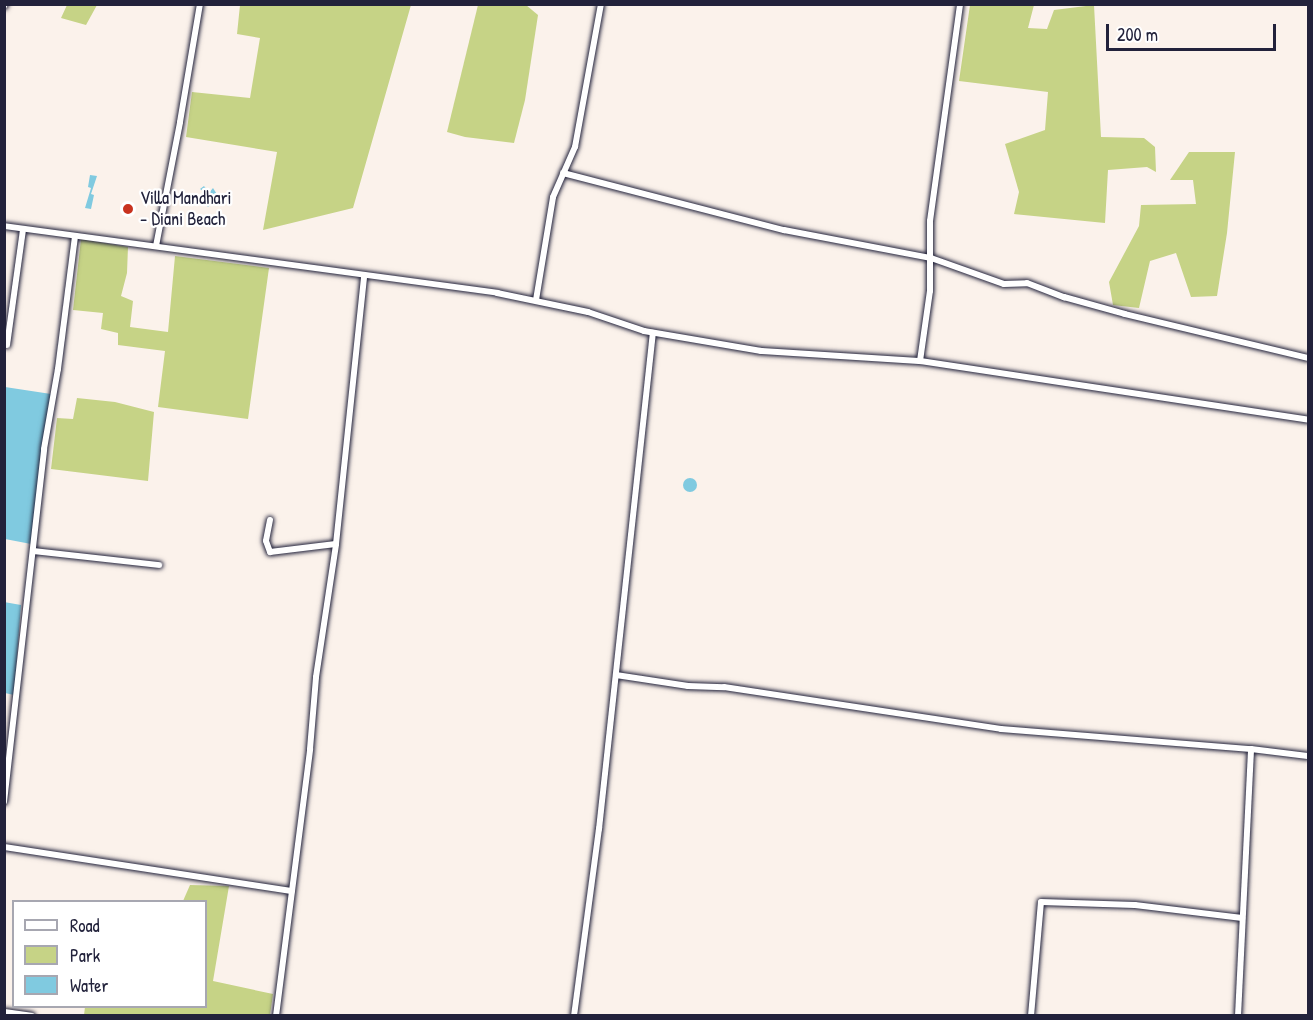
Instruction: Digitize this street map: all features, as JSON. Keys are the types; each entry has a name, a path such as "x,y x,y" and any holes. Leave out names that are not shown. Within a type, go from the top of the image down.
{"street":[{"path":"156,246 200,4"},
{"path":"536,300 554,197 575,147 601,4"},
{"path":"920,361 930,291 930,221 960,4"},
{"path":"563,173 784,230 931,258 1004,284 1027,283 1064,297 1125,314 1308,358"},
{"path":"4,226 536,300 588,312 653,333 761,351 920,361 1308,420"},
{"path":"7,345 23,230"},
{"path":"4,802 44,449 75,236"},
{"path":"276,1016 316,677 336,544 364,276"},
{"path":"574,1016 616,675 653,333"},
{"path":"270,520 266,541 270,552 336,544"},
{"path":"34,551 159,565"},
{"path":"616,675 688,686 724,687 1000,729 1251,749 1308,756"},
{"path":"1238,1016 1251,749"},
{"path":"4,847 292,891"},
{"path":"1031,1016 1041,902 1135,905 1242,918"},
{"path":"4,1012 32,1016"}],"green space":[{"path":"67,4 97,5 86,25 61,18"},
{"path":"240,5 411,5 353,208 263,230 277,152 186,137 192,92 250,98 260,38 237,34"},
{"path":"478,5 526,5 538,15 525,100 514,143 465,137 447,132"},
{"path":"970,5 1034,5 1028,28 1047,29 1054,10 1094,5 1101,137 1144,138 1155,147 1156,172 1147,167 1108,170 1105,223 1014,214 1019,192 1005,144 1045,130 1048,92 959,81"},
{"path":"1189,152 1235,152 1227,233 1217,296 1191,297 1176,253 1150,261 1139,308 1113,305 1109,282 1139,226 1141,205 1196,204 1193,180 1170,180"},
{"path":"81,239 128,247 127,273 121,296 133,301 130,327 168,332 175,256 269,268 248,419 158,407 165,351 118,345 118,333 101,329 103,313 73,310"},
{"path":"77,398 115,402 154,412 148,481 51,469 57,418 73,419"},
{"path":"190,885 229,886 213,981 273,994 270,1015 84,1015 85,1008 207,1008 207,900 183,900"}],"water":[{"path":"90,175 97,176 91,194 94,195 91,209 85,208 91,188 88,187"},
{"path":"204,186 209,193 213,188 218,196 208,207 204,202 206,193 200,189"},
{"path":"5,387 51,394 31,544 5,539"},
{"path":"687,478 693,478 697,485 693,492 687,492 683,488 683,482"},
{"path":"4,602 21,605 14,695 5,693"}],"place":[{"name":"Villa Mandhari - Diani Beach","path":"128,209"}]}
